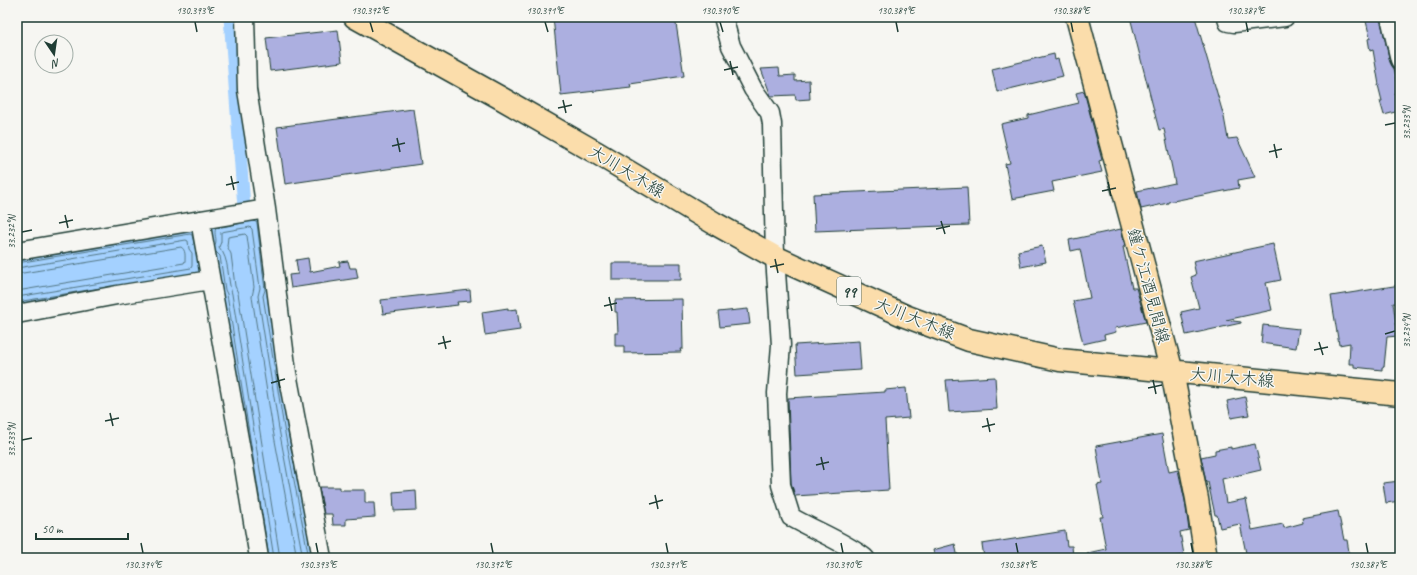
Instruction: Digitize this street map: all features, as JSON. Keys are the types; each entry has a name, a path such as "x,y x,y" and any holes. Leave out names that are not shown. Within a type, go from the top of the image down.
{"main road":[{"name":"大川大木線","path":"355,17 506,100 714,223 775,257 905,316 969,340 1060,360 1400,394"},
{"name":"鐘ケ江酒見間線","path":"1077,17 1172,372 1197,498 1206,558"}],"street":[{"path":"245,17 247,90 262,210 287,373 322,558"},
{"path":"723,17 731,46 753,89 770,113 772,124 775,257 781,345 777,393 781,485 791,517 852,548 865,558"},
{"path":"1227,17 1228,22 1234,23 1285,17"},
{"path":"1390,17 1400,60"},
{"path":"17,251 200,224 233,215 262,210"},
{"path":"200,224 259,558"},
{"path":"17,314 209,277"}],"water":[{"path":"256,217 261,222 270,292 267,295 287,428 313,558 265,558 216,256 200,258 202,272 17,306 17,259 193,229 210,229 211,225"}],"building":[{"path":"553,17 675,17 684,76 630,84 631,87 561,95"},
{"path":"1130,17 1195,17 1224,117 1228,139 1237,138 1255,177 1238,180 1239,188 1141,209 1137,191 1175,183 1164,129 1159,130"},
{"path":"1365,17 1380,17 1390,62 1394,69 1400,91 1395,93 1399,111 1384,115 1380,101 1382,101 1373,50 1370,51 1368,39 1370,38"},
{"path":"338,30 342,62 270,71 266,38"},
{"path":"1054,54 1055,60 1058,59 1063,76 997,92 992,69"},
{"path":"779,68 780,76 795,75 795,81 809,80 810,99 796,100 795,95 771,96 761,69"},
{"path":"1084,91 1102,160 1099,161 1102,172 1052,182 1054,191 1012,199 1005,164 1010,163 1001,124 1028,118 1028,115 1079,103 1076,93"},
{"path":"413,109 421,164 285,184 277,127"},
{"path":"967,187 969,225 815,231 813,194"},
{"path":"1121,229 1125,246 1123,247 1132,288 1136,288 1146,322 1115,328 1116,332 1104,335 1105,339 1083,344 1073,301 1090,298 1080,249 1071,251 1069,240"},
{"path":"1273,244 1281,280 1266,283 1272,310 1226,320 1241,323 1186,335 1181,312 1199,308 1191,277 1196,275 1193,261"},
{"path":"1042,246 1046,262 1021,267 1018,251"},
{"path":"308,258 310,272 340,266 339,262 348,261 350,268 356,268 358,278 291,288 289,275 298,274 296,260"},
{"path":"612,263 681,263 681,280 612,280"},
{"path":"1400,285 1400,304 1393,303 1398,336 1387,337 1384,367 1382,367 1382,370 1354,367 1354,364 1349,364 1350,343 1339,345 1331,296"},
{"path":"470,290 471,301 457,302 458,305 383,314 381,300"},
{"path":"682,299 683,349 680,349 681,352 624,353 624,346 615,346 615,333 618,333 615,300"},
{"path":"508,308 508,310 517,309 520,330 485,335 482,312"},
{"path":"748,309 750,324 720,327 718,312"},
{"path":"1263,325 1299,329 1296,348 1261,343"},
{"path":"859,341 861,370 797,374 795,345"},
{"path":"995,377 997,409 949,412 946,380"},
{"path":"906,388 909,418 885,420 889,490 795,496 791,483 788,398 885,392 885,390"},
{"path":"1245,397 1249,415 1231,418 1227,401"},
{"path":"1162,434 1169,472 1178,470 1185,501 1189,530 1180,532 1184,555 1168,558 1088,558 1087,553 1106,549 1100,517 1103,517 1097,485 1102,484 1096,446"},
{"path":"1255,444 1261,470 1222,479 1226,503 1246,499 1252,530 1283,524 1284,528 1303,523 1302,518 1338,511 1344,540 1347,540 1350,558 1247,558 1240,524 1220,528 1217,515 1215,515 1208,482 1206,482 1201,457 1215,454 1215,450 1231,447 1231,449"},
{"path":"1400,481 1400,501 1386,503 1383,483"},
{"path":"319,487 340,487 340,490 365,490 365,503 374,503 375,517 346,519 346,525 333,525 332,514 324,514"},
{"path":"416,490 417,510 394,511 393,492"},
{"path":"1065,531 1067,546 1072,546 1073,557 984,558 982,544"},
{"path":"955,544 958,558 935,558 933,550"}],"waterway":[{"path":"230,17 245,221"}]}
